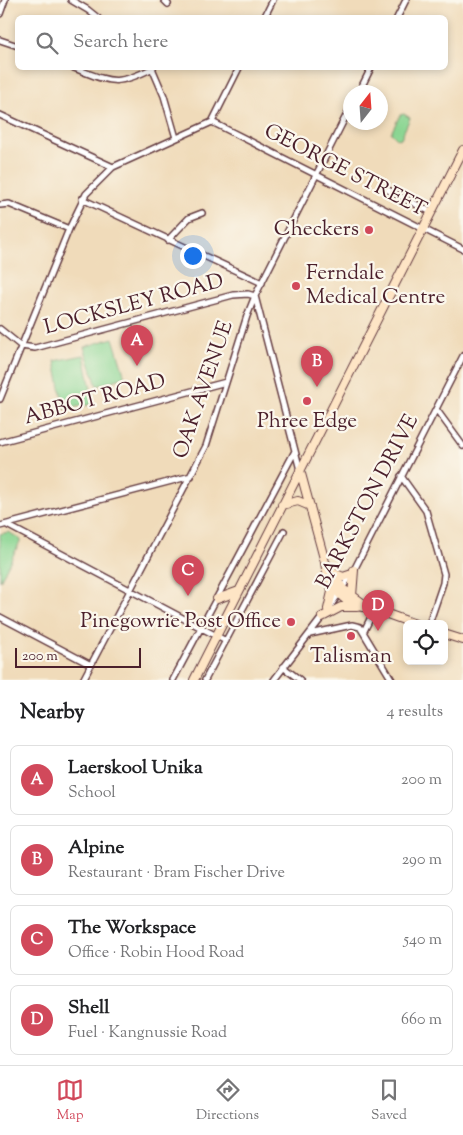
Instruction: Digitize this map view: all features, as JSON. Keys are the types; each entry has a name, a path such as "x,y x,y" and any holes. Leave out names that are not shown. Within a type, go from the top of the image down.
{"main road":[{"path":"194,680 463,150"},
{"path":"300,470 325,562 326,572 330,580 332,592 328,609"},
{"path":"282,505 298,501 310,506"},
{"path":"325,562 341,591 368,607 404,620"},
{"path":"332,572 343,576 353,572 352,596"},
{"path":"330,580 359,607"},
{"path":"217,599 239,591"},
{"path":"322,617 341,607 368,607"},
{"path":"448,635 463,640"}],"street":[{"path":"0,14 5,0"},
{"path":"70,0 94,15"},
{"path":"266,15 273,0"},
{"path":"398,15 406,0"},
{"path":"0,40 15,45"},
{"path":"80,70 116,81 132,78 148,70"},
{"path":"153,70 164,96 176,138"},
{"path":"0,399 82,199 113,167 212,122 238,70"},
{"path":"362,85 370,70"},
{"path":"0,115 113,167"},
{"name":"GEORGE STREET","path":"212,122 463,249"},
{"name":"OAK AVENUE","path":"83,680 208,442 255,296 343,122"},
{"path":"386,188 431,212"},
{"path":"82,199 262,283"},
{"path":"0,205 9,204 69,229"},
{"path":"168,240 189,218 202,213"},
{"name":"LOCKSLEY ROAD","path":"22,346 35,348 233,295 248,294 255,296"},
{"path":"255,296 300,470"},
{"path":"247,316 261,322"},
{"path":"0,329 22,346"},
{"name":"BARKSTON DRIVE","path":"274,680 310,634 353,572 463,356"},
{"name":"ABBOT ROAD","path":"0,442 226,382"},
{"path":"436,409 463,446"},
{"path":"173,680 295,451"},
{"path":"0,526 191,476"},
{"path":"401,476 426,511 444,574 443,584 430,620"},
{"path":"7,525 226,641"},
{"path":"205,680 284,531"},
{"path":"364,631 370,619 381,612"},
{"path":"0,617 90,665"},
{"path":"310,634 352,625 359,626 364,631 392,680"},
{"path":"284,667 300,680"}],"green space":[{"path":"404,114 410,118 401,138 397,139 391,133 400,115"},
{"path":"113,338 125,377 97,386 84,347"},
{"path":"84,355 94,404 64,409 55,361"},
{"path":"9,532 21,540 0,581 0,534"}],"place":[{"name":"Checkers","path":"369,230"},
{"name":"Ferndale Medical Centre","path":"296,286"},
{"name":"Laerskool Unika","path":"137,366"},
{"name":"Alpine","path":"317,387"},
{"name":"Phree Edge","path":"307,401"},
{"name":"The Workspace","path":"188,596"},
{"name":"Pinegowrie Post Office","path":"291,622"},
{"name":"Shell","path":"378,631"},
{"name":"Talisman","path":"351,636"}]}
